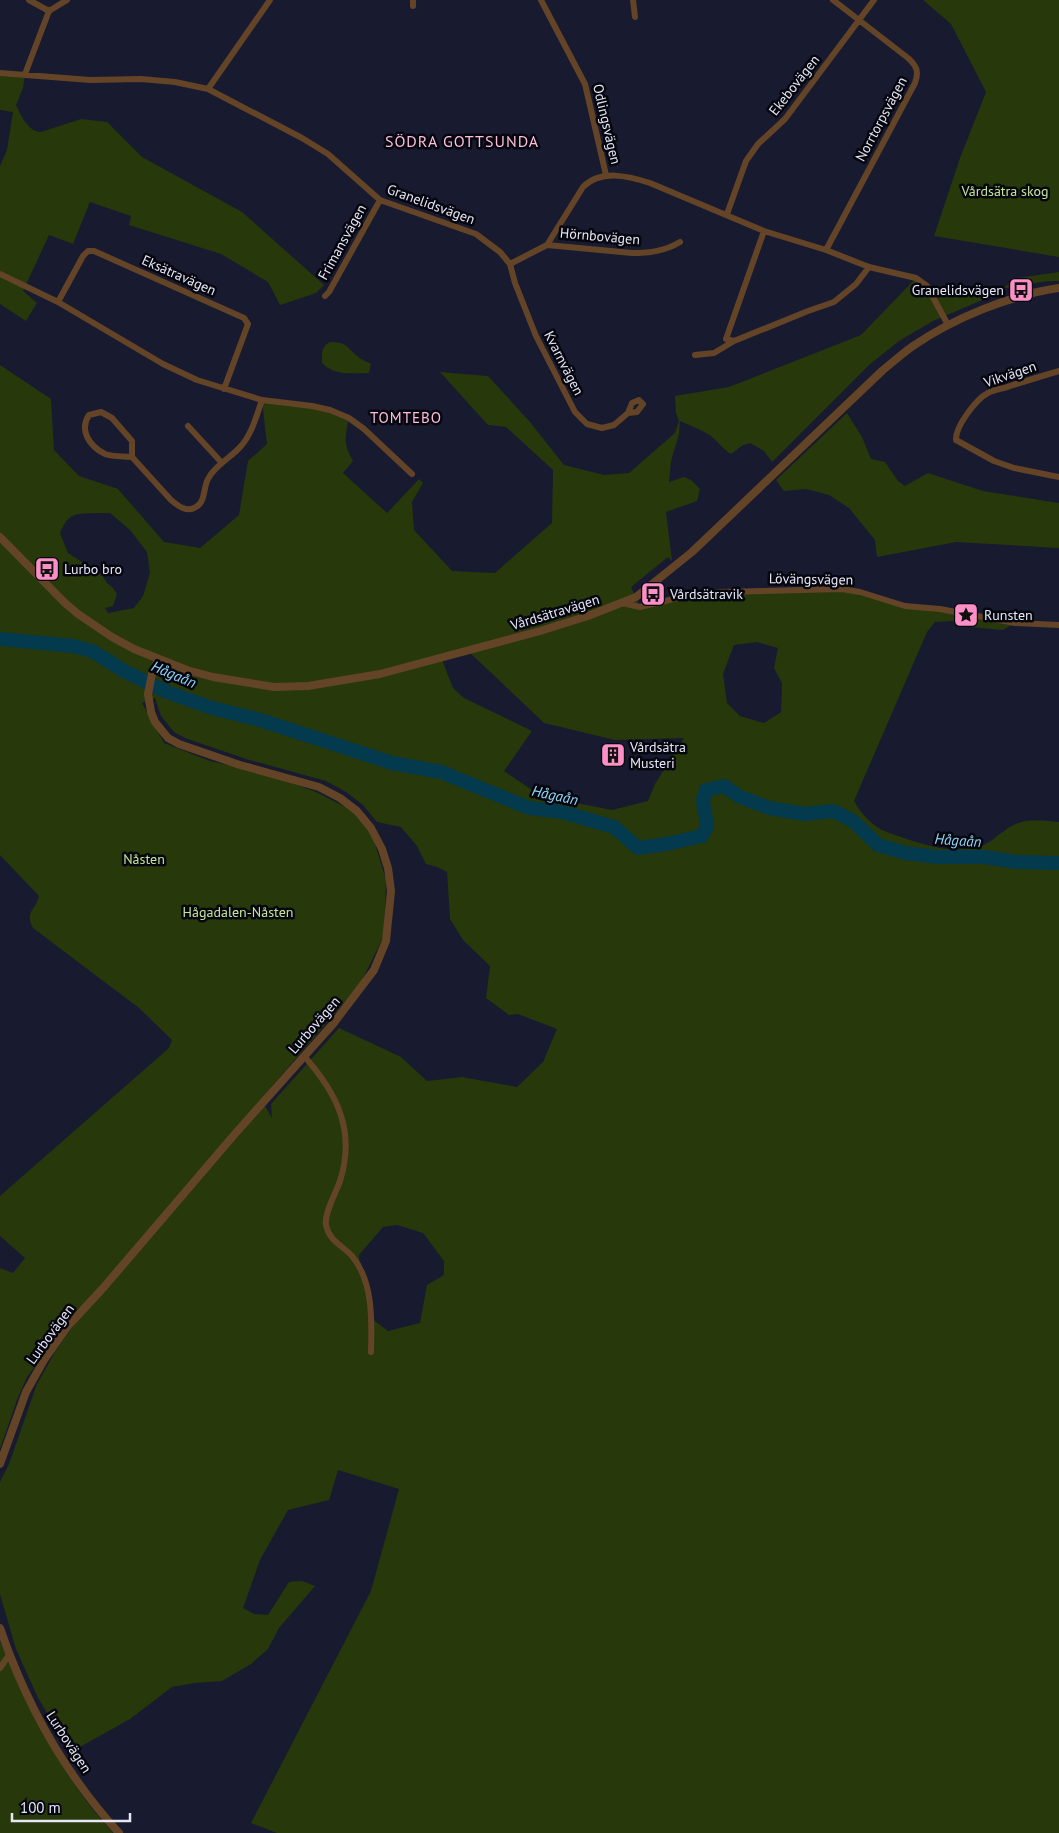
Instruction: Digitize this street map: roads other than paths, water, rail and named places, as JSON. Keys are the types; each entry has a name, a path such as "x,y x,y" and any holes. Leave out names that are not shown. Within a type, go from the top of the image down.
{"street":[{"path":"29,0 49,11"},
{"path":"25,74 49,11 66,0"},
{"path":"208,89 270,0"},
{"name":"Odlingsvägen","path":"541,0 585,84 606,175"},
{"path":"633,0 634,17"},
{"name":"Norrtorpsvägen","path":"826,250 917,77 918,70 915,64 832,0"},
{"name":"Ekebovägen","path":"727,214 746,161 758,144 785,119 874,0"},
{"name":"Granelidsvägen","path":"0,73 90,80 141,79 175,82 208,89 302,138 328,154 380,200 476,234 492,244 510,264"},
{"path":"510,264 546,245 583,187 589,181 606,175 637,179 727,214 764,231 826,250 869,267 916,278 927,286 948,325"},
{"name":"Frimansvägen","path":"326,296 330,292 380,200"},
{"path":"734,341 726,339 764,231"},
{"name":"Hörnbovägen","path":"546,245 646,253 669,248 680,242"},
{"name":"Eksätravägen","path":"58,302 83,256 88,251 94,251 244,318 248,324 224,389"},
{"name":"Kvarnvägen","path":"510,264 515,283 536,336 575,412 587,424 602,428 614,426 628,413"},
{"path":"695,355 714,353 734,341 834,302 856,284 869,267"},
{"path":"0,274 58,302 162,364 197,380 262,400 312,406 330,410 349,418 364,429 412,474"},
{"name":"Vårdsätravägen","path":"0,537 78,614 112,637 158,659 187,670 222,679 274,687 308,686 380,674 540,631 588,616 636,597 692,552 883,370 913,346 948,325 1016,296 1059,288"},
{"name":"Vikvägen","path":"1059,372 1029,379 989,392 964,417 955,434 956,440 994,461 1014,468 1059,477"},
{"path":"132,457 112,456 99,450 85,434 84,422 89,415 101,412 108,414 132,441 132,457 171,500 177,506 185,509 197,506 204,495 207,480 245,441 256,419 262,400"},
{"path":"188,426 222,463"},
{"name":"Lövängsvägen","path":"622,603 640,608 686,596 719,592 842,589 860,592 904,606 940,609 1015,622 1059,625"},
{"name":"Lurbovägen","path":"0,1464 26,1392 44,1360 68,1326 356,996 379,962 386,941 391,891 388,868 382,849 371,828 357,811 340,798 319,787 240,765 179,744 168,738 155,722 148,694 152,674 158,659"},
{"path":"304,1056 321,1075 334,1095 342,1113 346,1135 344,1158 340,1180 325,1222 330,1237 351,1255 360,1267 364,1278 372,1319 371,1352"},
{"name":"Lurbovägen","path":"0,1628 9,1655 30,1704 48,1738 98,1810 120,1833"},
{"path":"0,1668 9,1655"}],"waterway":[{"name":"Hågaån","path":"0,639 73,646 92,651 124,671 167,692 212,708 260,720 392,763 441,772 529,808 562,812 614,827 638,848 702,836 707,826 703,800 706,790 724,786 740,797 769,808 804,814 833,811 853,821 878,845 905,853 937,857 984,857 1016,862 1059,863"}],"place":[{"name":"Granelidsvägen","path":"1021,290"},
{"name":"Lurbo bro","path":"47,569"},
{"name":"Vårdsätravik","path":"653,594"},
{"name":"Runsten","path":"966,615"},
{"name":"Vårdsätra Musteri","path":"613,755"}],"district":[{"name":"SÖDRA GOTTSUNDA","path":"462,141"},
{"name":"TOMTEBO","path":"406,417"}],"park label":[{"name":"Vårdsätra skog","path":"1005,191"},
{"name":"Nåsten","path":"144,859"},
{"name":"Hågadalen-Nåsten","path":"238,912"}]}
